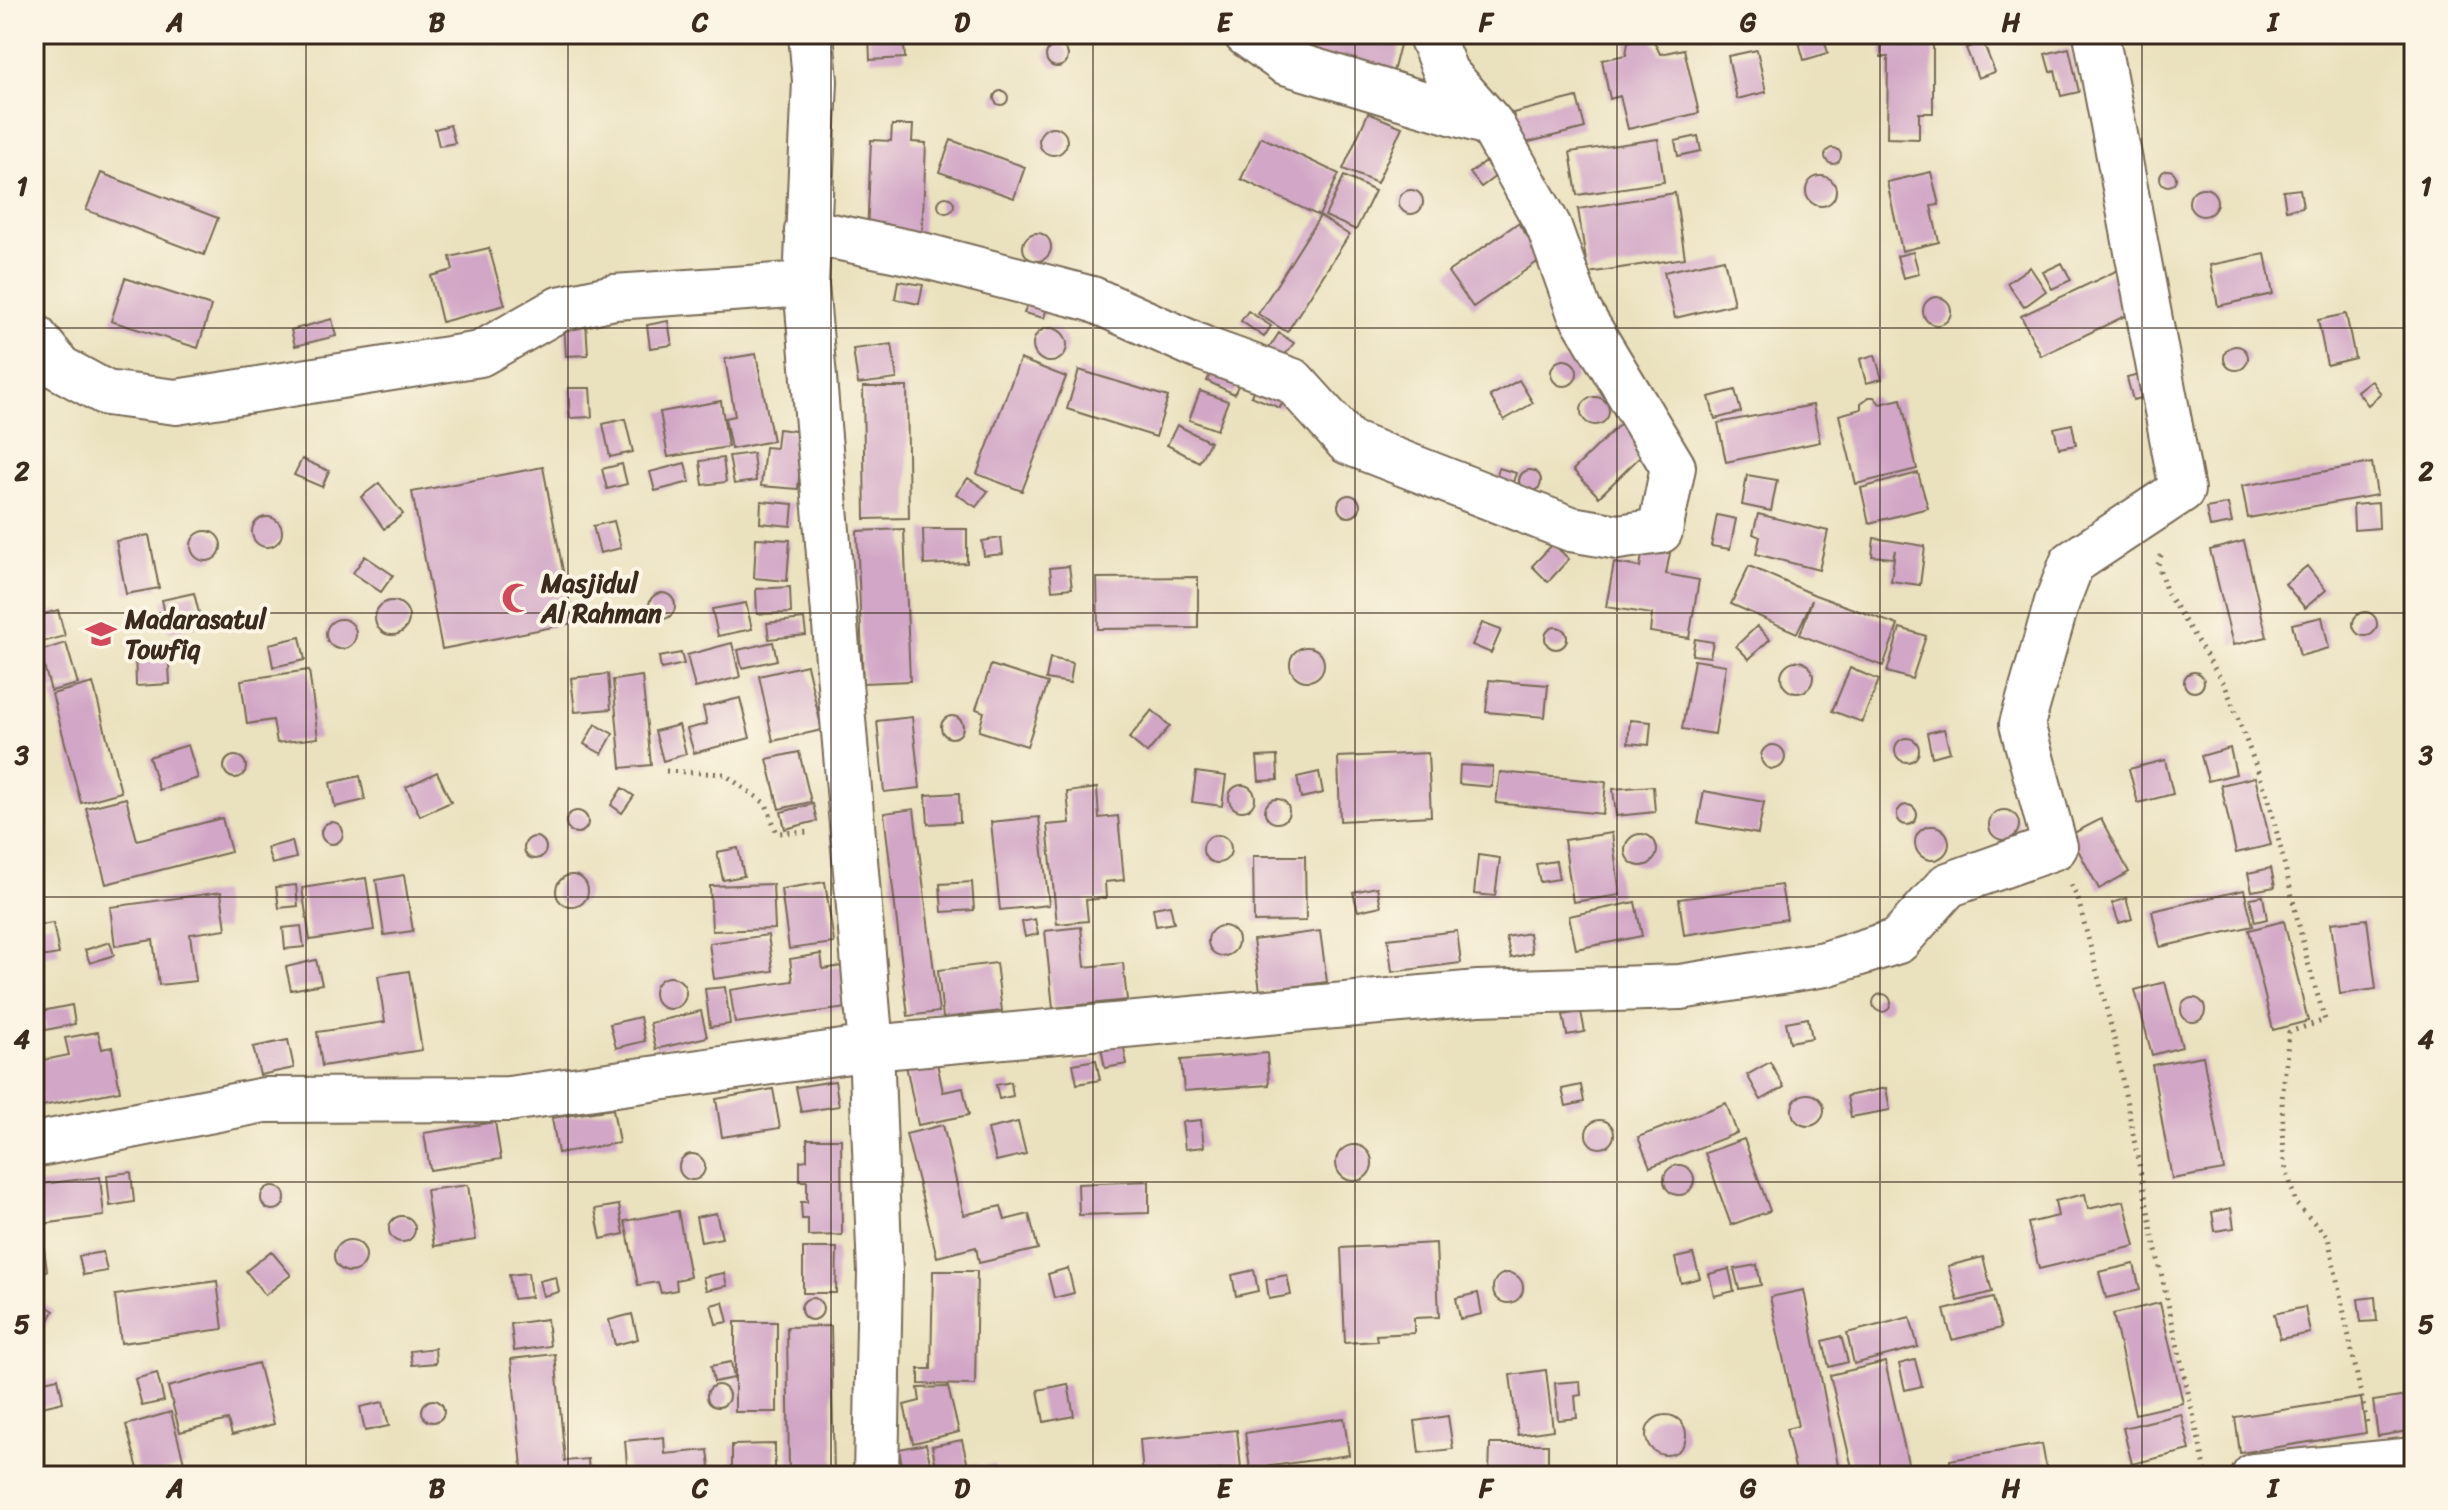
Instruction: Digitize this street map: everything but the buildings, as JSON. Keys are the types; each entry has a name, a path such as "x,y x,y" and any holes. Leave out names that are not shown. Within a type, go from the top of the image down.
{"street":[{"path":"811,34 815,81 806,284 871,1048 880,1273 876,1476"},
{"path":"1246,34 1285,62 1491,124"},
{"path":"807,231 937,259 1092,299 1204,349 1293,381 1348,442 1571,529 1618,537 1660,531 1673,467 1579,311 1549,227 1491,124 1446,73 1430,34"},
{"path":"34,1145 264,1100 509,1099 871,1048 1478,993 1680,987 1825,964 1898,941 1948,885 2055,847 2022,724 2057,602 2072,563 2182,490 2096,34"},
{"path":"34,336 60,368 106,393 176,402 480,354 559,309 614,297 806,284"},
{"path":"2254,1476 2395,1462"}],"path":[{"path":"2163,550 2158,565 2167,593 2225,685 2269,800 2308,963 2325,1020 2289,1032 2282,1100 2284,1161 2296,1204 2328,1237 2352,1340 2395,1462"},
{"path":"666,771 724,774 766,804 777,833 852,829"},
{"path":"2055,847 2078,899 2114,1038 2165,1290 2207,1476"}],"place":[{"name":"Masjidul Al Rahman","path":"517,598"},
{"name":"Madarasatul Towfiq","path":"101,634"}]}
